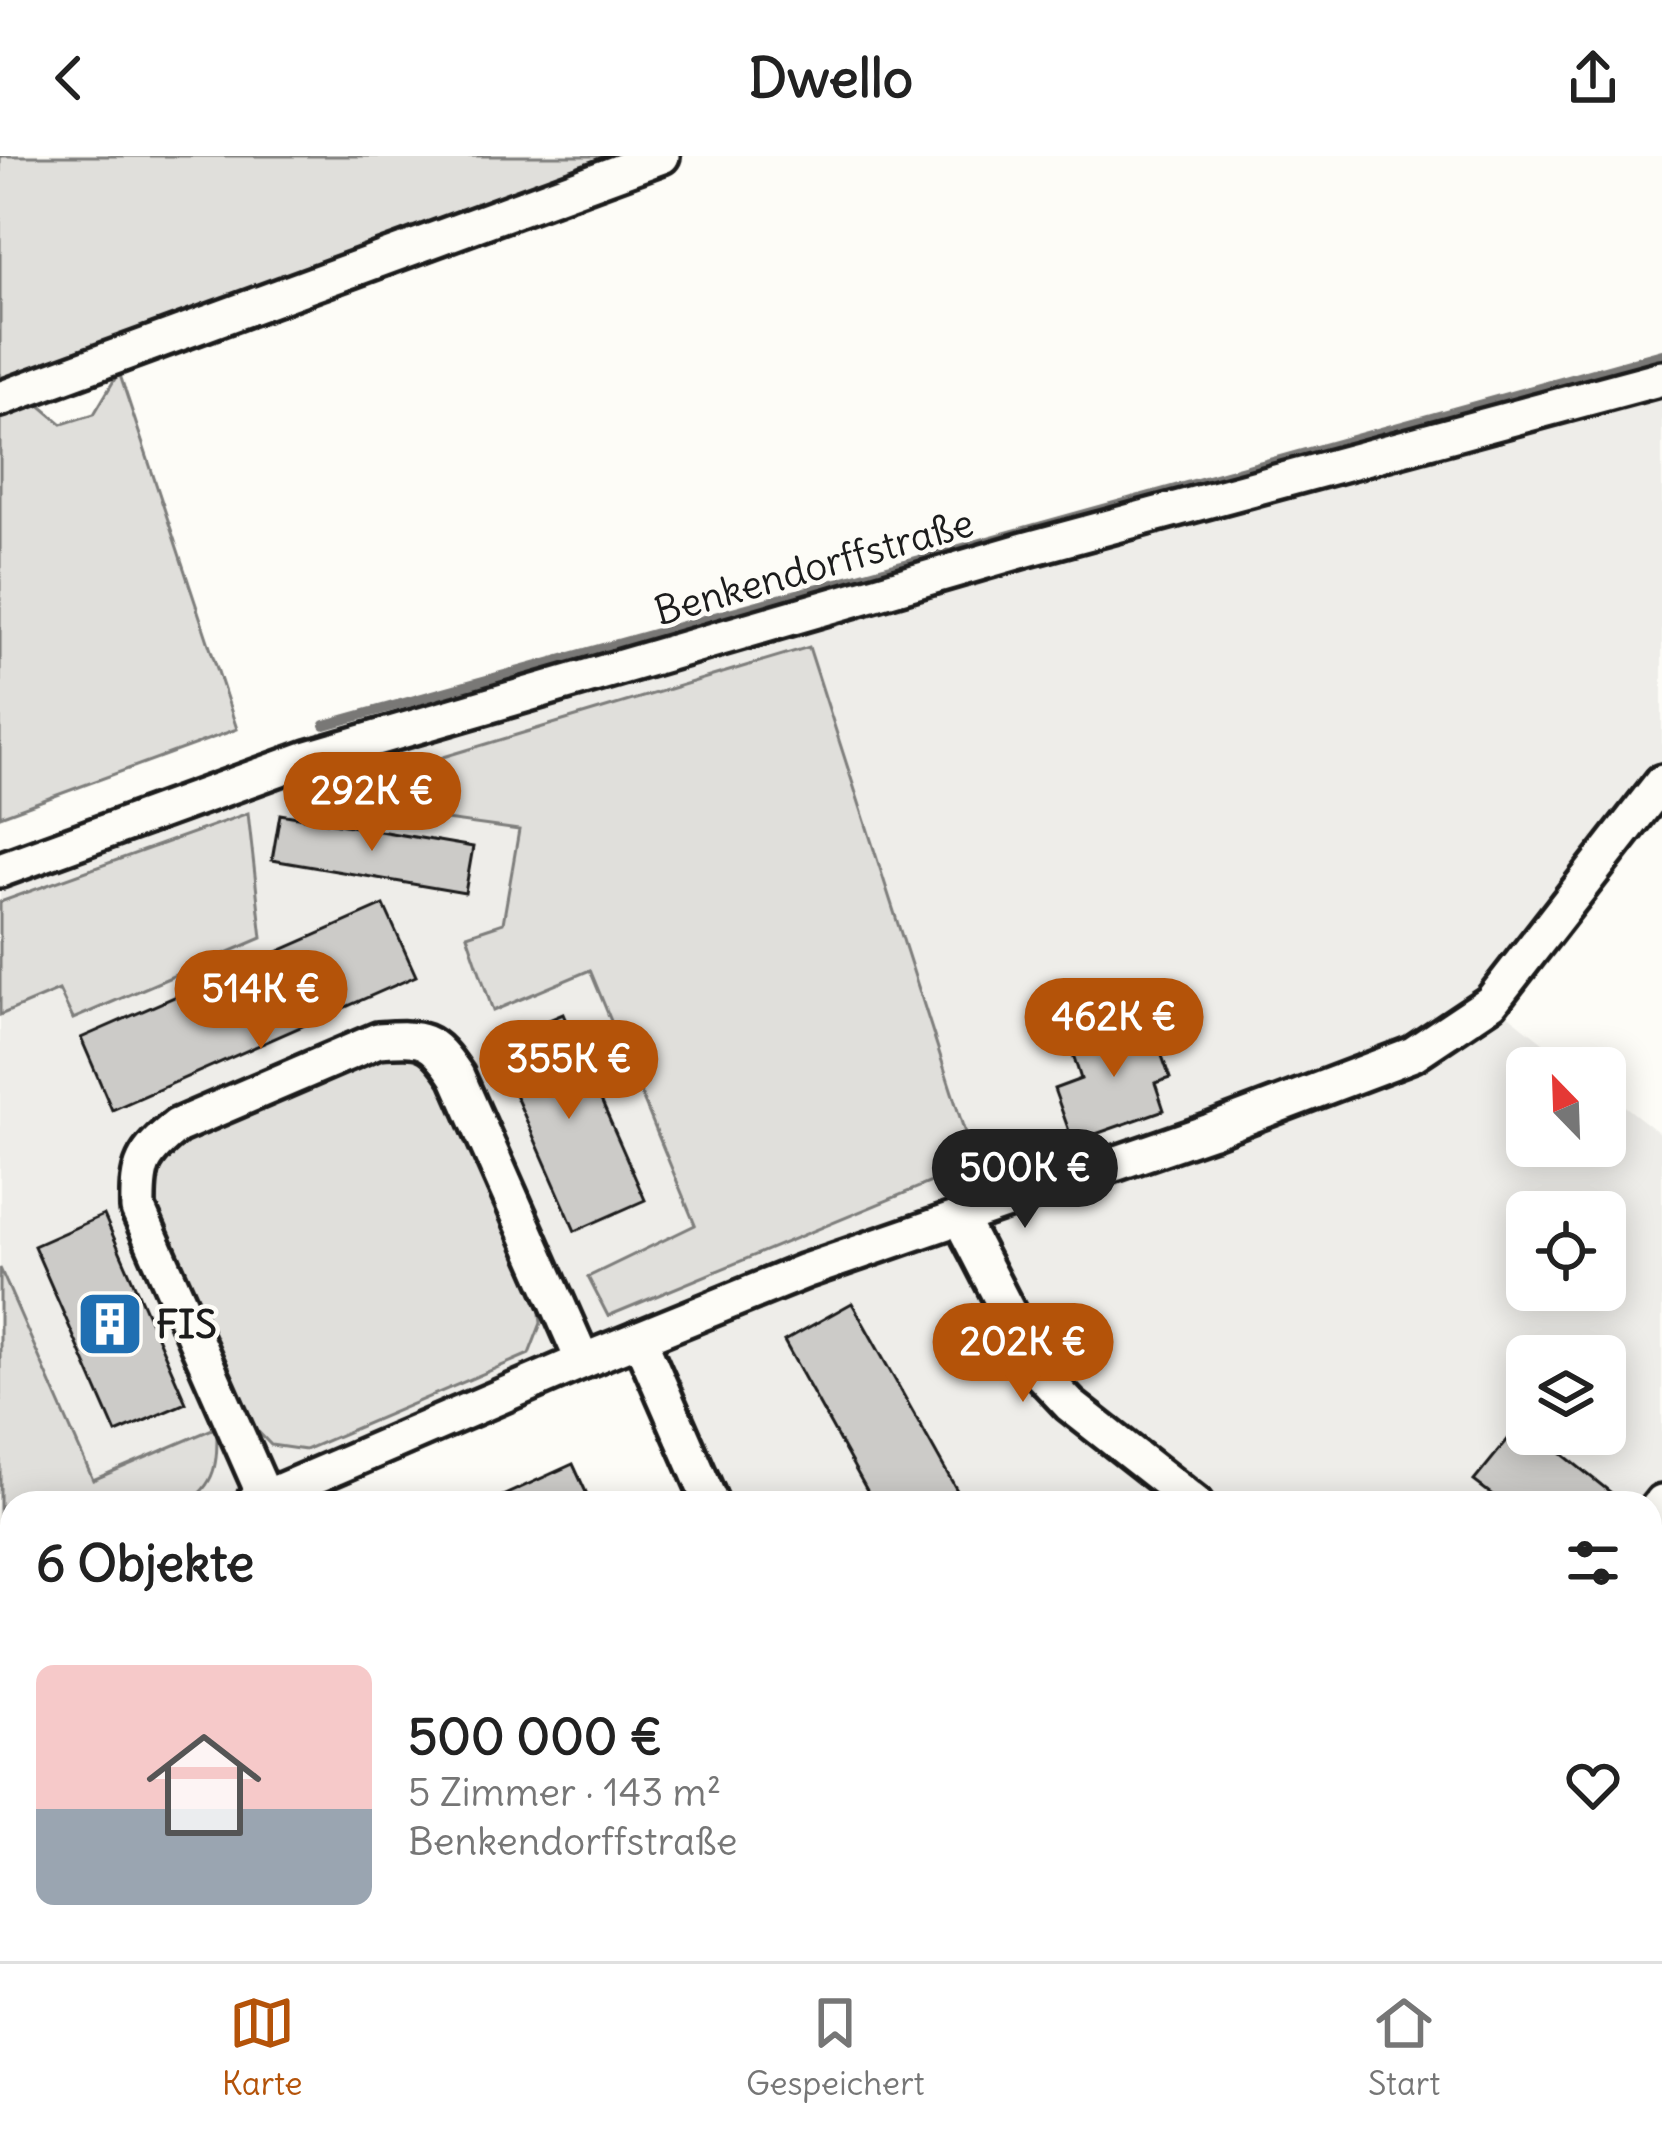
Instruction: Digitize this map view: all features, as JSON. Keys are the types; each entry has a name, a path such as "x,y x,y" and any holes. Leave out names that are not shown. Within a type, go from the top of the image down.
{"street":[{"path":"0,399 662,156"},
{"name":"Benkendorffstraße","path":"0,870 308,758 1001,556 1662,378"},
{"path":"279,1491 806,1270 1210,1131 1413,1054 1491,1002 1662,782"},
{"path":"254,1491 138,1209 137,1180 150,1148 176,1126 378,1040 413,1038 440,1050 457,1076 583,1361"},
{"path":"959,1217 1039,1372 1070,1406 1180,1491"},
{"path":"639,1338 707,1491"}],"shaded area":[{"path":"0,156 622,156 0,383"},
{"path":"119,372 237,729 0,816 0,415 36,402 62,424 94,414"},
{"path":"1662,378 1662,782 1492,1002 1549,1047 1506,1047 1506,1167 1626,1167 1626,1107 1662,1135 1662,1491 706,1491 639,1338 280,1491 0,1491 0,870 308,758"},
{"path":"809,647 975,1164 608,1316 588,1277 695,1225 590,970 493,1011 467,935 503,923 519,830 300,800"},
{"path":"248,813 262,938 73,1019 59,990 0,1015 0,902"},
{"path":"381,1054 423,1058 450,1082 537,1283 541,1323 529,1354 305,1450 271,1445 243,1416 152,1206 160,1171 184,1138"},
{"path":"0,1268 93,1480 217,1427 213,1470 201,1491 0,1491"}],"building":[{"path":"280,814 473,847 465,893 272,860"},
{"path":"384,905 416,976 112,1110 81,1038"},
{"path":"563,1014 645,1200 575,1231 493,1044"},
{"path":"1148,1017 1170,1078 1155,1083 1164,1110 1073,1142 1054,1089 1081,1079 1070,1045"},
{"name":"FIS","path":"104,1215 186,1403 116,1433 34,1246"},
{"path":"852,1303 957,1491 867,1491 784,1341"},
{"path":"1506,1442 1506,1455 1563,1455 1609,1491 1487,1491 1474,1481"},
{"path":"573,1464 585,1491 513,1491"}],"waterway":[{"path":"325,725 1662,354"}],"place":[{"name":"FIS","path":"110,1324"}]}
